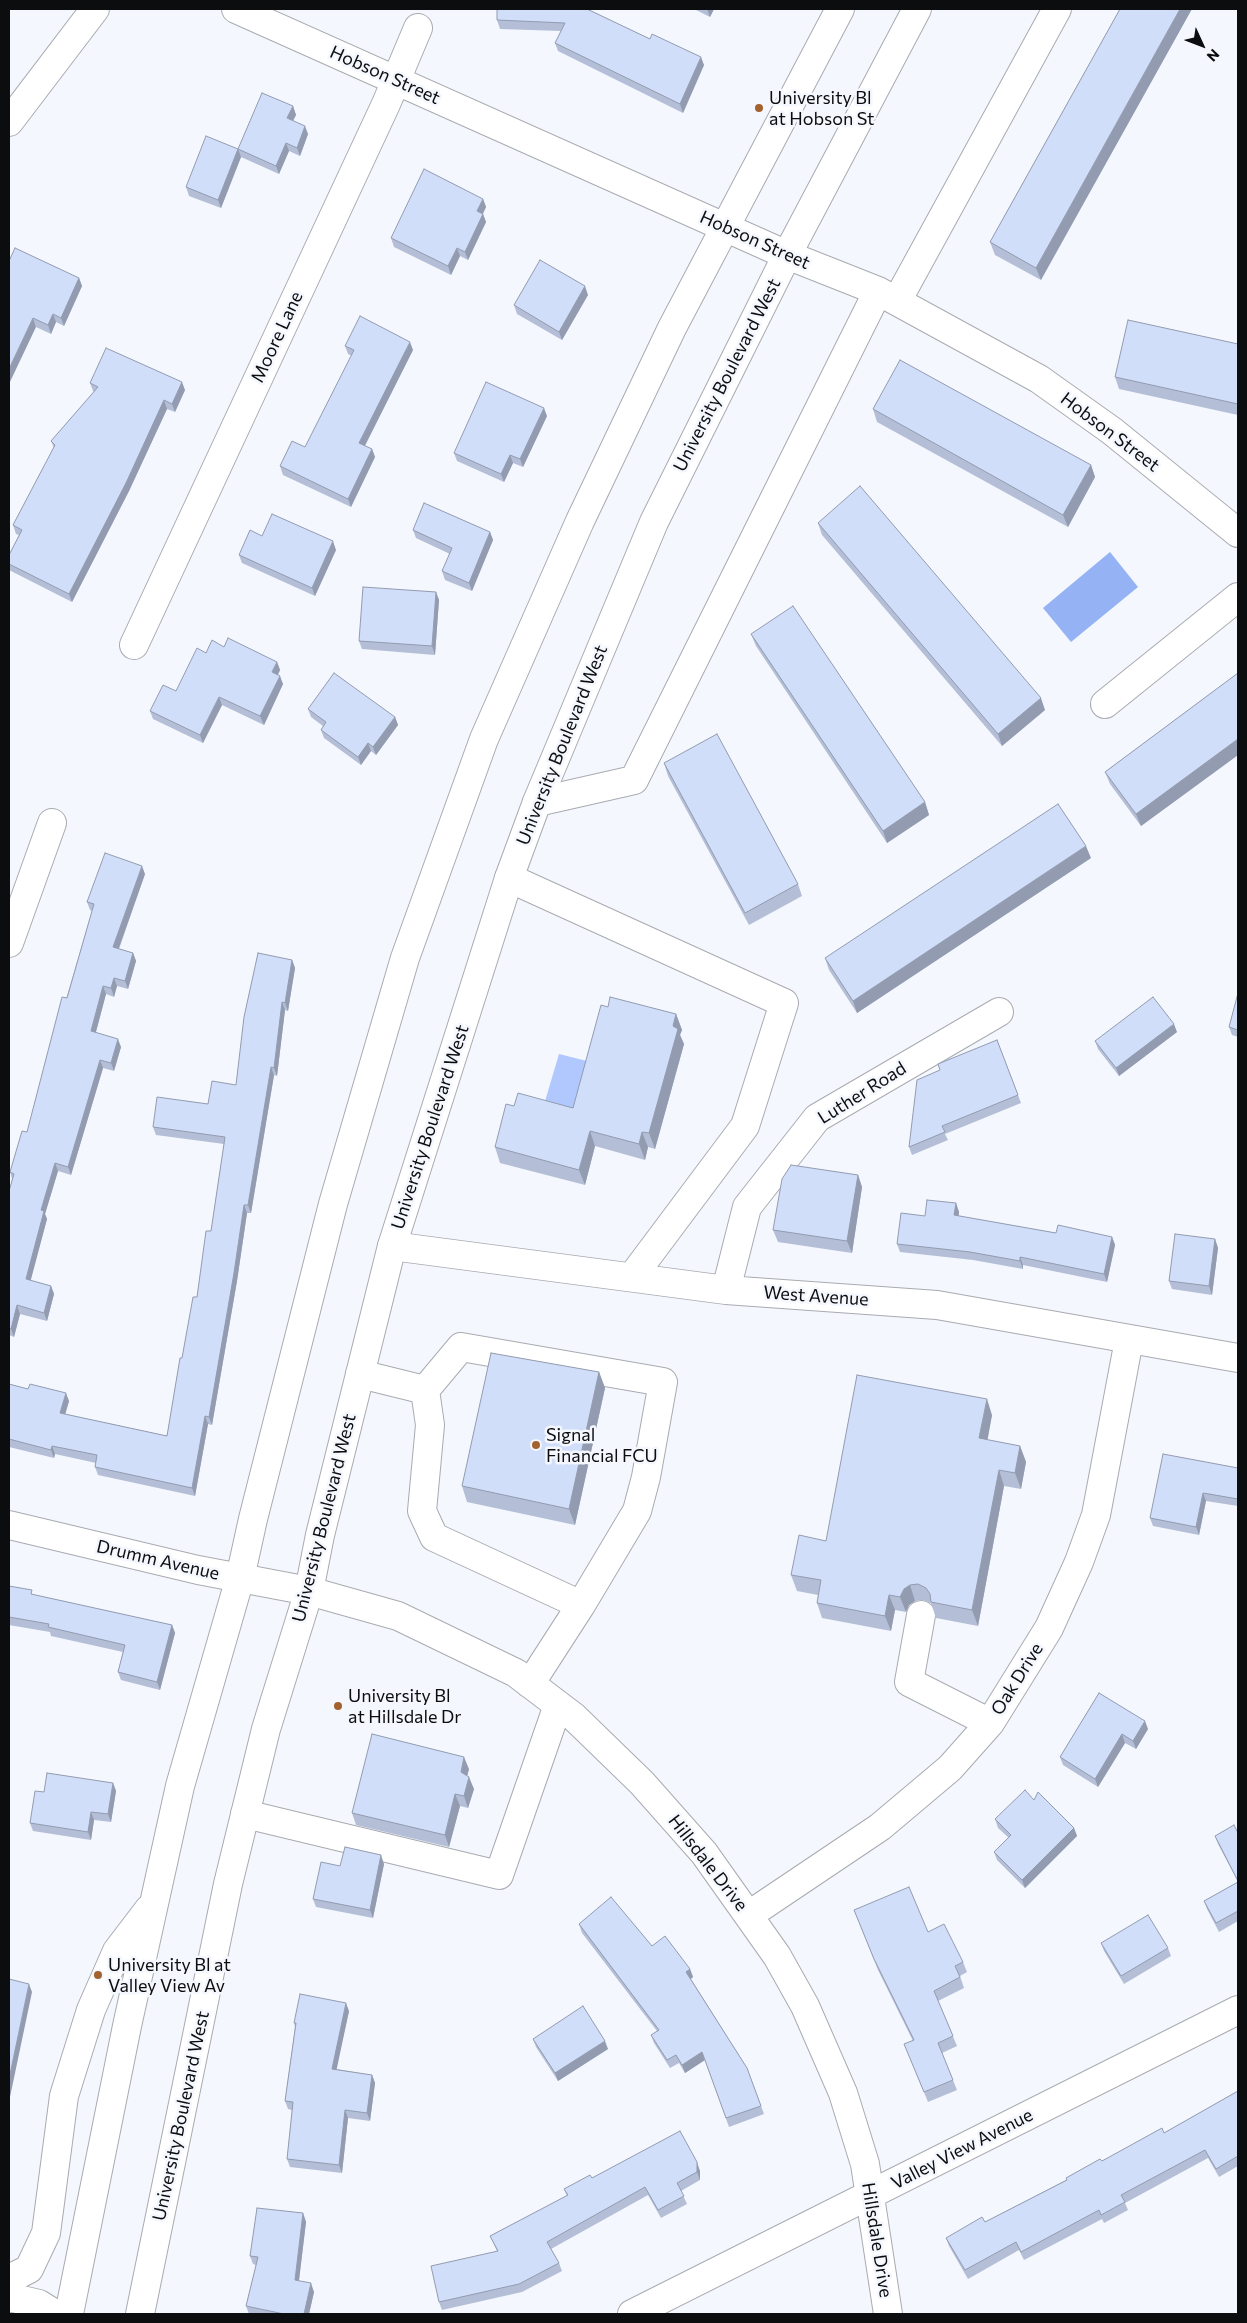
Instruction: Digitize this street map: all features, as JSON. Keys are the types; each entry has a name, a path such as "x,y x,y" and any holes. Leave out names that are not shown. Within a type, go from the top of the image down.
{"street":[{"path":"9,122 95,9"},
{"name":"Hobson Street","path":"236,9 787,255 887,296 1039,379 1112,431 1238,533"},
{"path":"69,2314 154,1902 180,1786 240,1578 253,1519 334,1204 405,958 484,739 580,521 672,328 840,9"},
{"name":"University Boulevard West","path":"140,2314 228,1884 266,1729 309,1591 320,1535 392,1246 509,878 536,802 654,522 787,255 917,9"},
{"path":"536,802 634,780 887,296 1057,9"},
{"name":"Moore Lane","path":"134,645 396,80 418,28"},
{"path":"1105,704 1238,597"},
{"path":"9,944 52,823"},
{"path":"509,878 784,1003 745,1126 632,1277"},
{"name":"Luther Road","path":"726,1290 747,1207 817,1118 999,1012"},
{"name":"West Avenue","path":"392,1246 726,1290 937,1305 1238,1358"},
{"name":"Oak Drive","path":"749,1915 880,1827 950,1768 990,1723 1049,1628 1079,1562 1096,1515 1130,1340"},
{"path":"530,1684 581,1604 637,1511 646,1477 663,1382 461,1348 425,1390 430,1425 422,1511 434,1537 581,1604"},
{"path":"360,1374 425,1390"},
{"name":"Drumm Avenue","path":"9,1524 198,1570 309,1591"},
{"name":"Hillsdale Drive","path":"309,1591 398,1616 516,1673 574,1717 642,1783 704,1853 777,1956 805,2006 843,2093 865,2164 868,2196 888,2314"},
{"path":"921,1615 910,1682 990,1723"},
{"path":"245,1814 499,1875 558,1705"},
{"path":"9,2279 29,2269 46,2233 64,2096 91,2010 117,1951 154,1902"},
{"name":"Valley View Avenue","path":"632,2314 1238,2010"},
{"path":"9,2296 39,2304 55,2314"}],"shaded area":[{"path":"1110,552 1138,587 1071,642 1043,608"},
{"path":"559,1054 591,1062 577,1116 543,1108"}],"building":[{"path":"497,9 587,9 650,39 652,34 701,57 680,104 555,43 565,23 497,20"},
{"path":"1120,9 1180,9 1036,268 990,242"},
{"path":"262,93 293,106 287,118 305,126 297,148 286,143 276,166 238,149"},
{"path":"206,136 238,149 218,200 186,187"},
{"path":"424,169 483,199 477,211 483,214 465,252 457,248 448,266 391,238"},
{"path":"15,248 79,278 61,318 53,314 48,325 33,318 9,369 9,261"},
{"path":"540,260 585,286 559,332 514,305"},
{"path":"360,316 410,342 359,443 372,449 348,499 280,466 292,441 305,447 354,350 345,346"},
{"path":"1128,320 1238,344 1238,404 1115,377"},
{"path":"106,348 182,382 172,404 164,400 126,483 69,594 9,564 9,555 22,530 13,525 55,445 51,441 98,387 90,383"},
{"path":"900,360 1091,465 1063,515 873,409"},
{"path":"486,382 544,408 520,459 510,455 501,474 454,453"},
{"path":"860,486 1041,698 998,734 818,523"},
{"path":"424,503 490,532 469,583 442,571 452,548 413,530"},
{"path":"272,514 333,541 312,588 239,555 250,530 262,536"},
{"path":"363,587 436,592 432,646 359,641"},
{"path":"793,606 925,802 883,831 751,634"},
{"path":"228,638 277,662 272,672 280,676 260,716 219,697 200,735 150,711 163,685 176,691 197,648 206,653 212,640 224,647"},
{"path":"334,673 395,717 373,747 368,743 358,757 321,730 326,722 308,709"},
{"path":"1238,673 1238,739 1136,814 1105,772"},
{"path":"717,734 798,884 745,913 664,763"},
{"path":"1058,804 1086,846 853,1001 825,958"},
{"path":"105,853 142,866 113,947 133,953 125,981 114,978 111,988 103,986 91,1031 118,1039 111,1063 100,1060 68,1167 55,1163 41,1210 44,1211 26,1279 51,1286 44,1313 17,1305 11,1329 9,1328 9,1191 14,1174 10,1172 22,1131 27,1132 62,997 67,998 94,904 87,902"},
{"path":"258,953 292,960 285,1003 282,1002 274,1068 271,1067 248,1205 244,1205 209,1417 205,1416 192,1488 95,1467 97,1455 52,1446 51,1450 9,1439 9,1384 28,1389 30,1384 66,1393 60,1413 167,1436 180,1358 182,1358 193,1297 197,1297 206,1231 211,1231 225,1137 153,1127 157,1097 208,1104 212,1081 236,1085 244,1017"},
{"path":"1238,993 1238,1030 1229,1027"},
{"path":"610,997 676,1014 673,1026 678,1029 649,1133 642,1132 639,1144 590,1131 579,1170 495,1147 506,1104 514,1106 518,1093 573,1108 601,1005 608,1007"},
{"path":"1153,997 1174,1024 1116,1068 1095,1041"},
{"path":"997,1040 1018,1095 942,1126 945,1132 909,1147 917,1080 940,1070 938,1064"},
{"path":"791,1165 858,1175 847,1241 773,1230 782,1179"},
{"path":"927,1200 956,1203 954,1215 1056,1233 1058,1225 1112,1237 1104,1274 1020,1257 1020,1261 970,1252 897,1244 901,1213 925,1216"},
{"path":"1175,1234 1215,1239 1209,1286 1169,1281"},
{"name":"Signal Financial FCU","path":"491,1353 599,1372 569,1509 462,1486"},
{"path":"857,1375 987,1399 979,1438 1020,1446 1015,1473 999,1470 972,1610 931,1602 930,1594 926,1588 918,1584 910,1585 904,1589 900,1597 889,1595 885,1616 817,1603 821,1580 791,1575 799,1535 826,1541"},
{"path":"1163,1454 1238,1468 1238,1499 1203,1493 1196,1527 1150,1518"},
{"path":"9,1586 32,1590 31,1594 172,1625 157,1682 118,1672 125,1645 48,1627 49,1624 9,1617"},
{"path":"1099,1693 1145,1721 1133,1741 1122,1734 1095,1779 1060,1757"},
{"path":"372,1734 464,1757 461,1772 469,1777 464,1796 455,1794 445,1835 352,1813"},
{"path":"47,1773 113,1783 108,1814 91,1812 88,1832 30,1823 35,1791 44,1792"},
{"path":"1025,1790 1034,1800 1038,1792 1074,1828 1022,1880 994,1852 1011,1835 995,1819"},
{"path":"1234,1825 1238,1833 1238,1881 1215,1836"},
{"path":"345,1847 381,1855 370,1910 313,1899 321,1862 340,1866"},
{"path":"1238,1882 1238,1911 1216,1923 1204,1901"},
{"path":"909,1887 928,1932 944,1924 963,1962 955,1966 960,1977 934,1991 953,2036 938,2043 953,2080 924,2092 904,2044 914,2040 874,1959 854,1910"},
{"path":"611,1897 652,1946 665,1936 690,1969 686,1972 747,2068 761,2106 726,2118 702,2052 682,2065 676,2055 667,2060 651,2035 659,2030 579,1924"},
{"path":"1148,1915 1168,1948 1121,1976 1101,1943"},
{"path":"9,1979 29,1984 9,2079"},
{"path":"300,1994 346,2003 332,2069 372,2075 367,2113 345,2110 339,2165 287,2159 293,2102 285,2101 296,2023 294,2023"},
{"path":"583,2006 605,2041 555,2073 533,2039"},
{"path":"1238,2091 1238,2156 1216,2169 1205,2150 1121,2195 1125,2202 1101,2215 1099,2210 1021,2252 1016,2242 965,2270 946,2238 982,2217 985,2222 1067,2180 1066,2178 1100,2159 1102,2161 1162,2128 1164,2133"},
{"path":"680,2131 697,2162 697,2172 677,2183 684,2196 658,2210 645,2187 547,2242 559,2263 519,2284 439,2302 431,2266 498,2251 490,2236 568,2195 564,2189 590,2175 592,2178"},
{"path":"257,2208 303,2213 295,2280 311,2283 304,2314 284,2314 246,2306 258,2257 250,2256"}],"place":[{"name":"University Bl at Hobson St","path":"759,108"},
{"name":"Signal Financial FCU","path":"536,1445"},
{"name":"University Bl at Hillsdale Dr","path":"338,1706"},
{"name":"University Bl at Valley View Av","path":"98,1975"}]}
